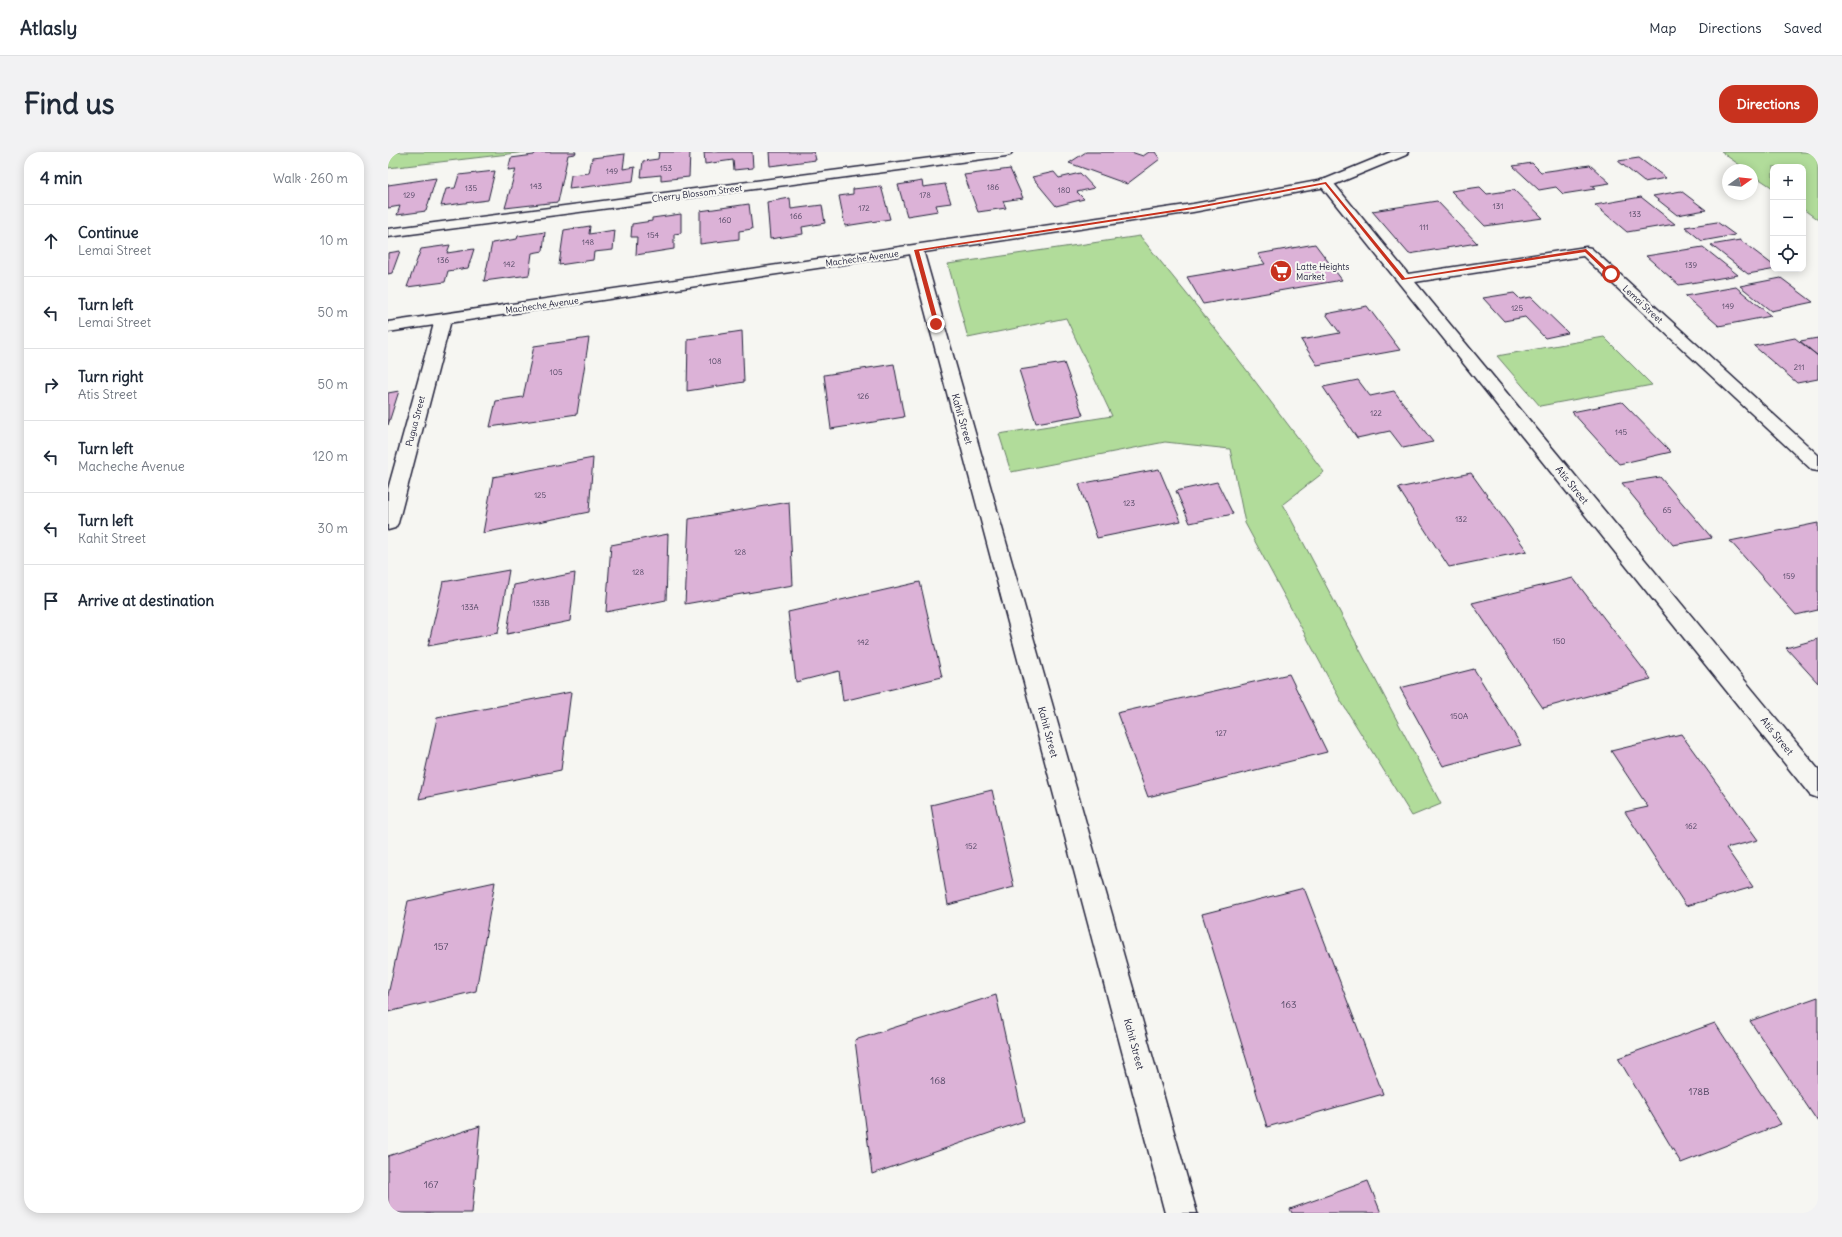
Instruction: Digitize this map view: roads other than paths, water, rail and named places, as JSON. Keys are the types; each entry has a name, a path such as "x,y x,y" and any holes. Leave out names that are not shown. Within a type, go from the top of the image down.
{"street":[{"name":"Cherry Blossom Street","path":"388,233 1006,152"},
{"name":"Macheche Avenue","path":"388,327 1193,208 1326,183 1402,152"},
{"name":"Atis Street","path":"1326,183 1818,787"},
{"name":"Kahit Street","path":"916,250 1181,1213"},
{"name":"Lemai Street","path":"1404,279 1586,251 1818,465"},
{"name":"Pugua Street","path":"388,523 443,320"}],"place":[{"name":"Latte Heights Market","path":"1281,271"}]}
